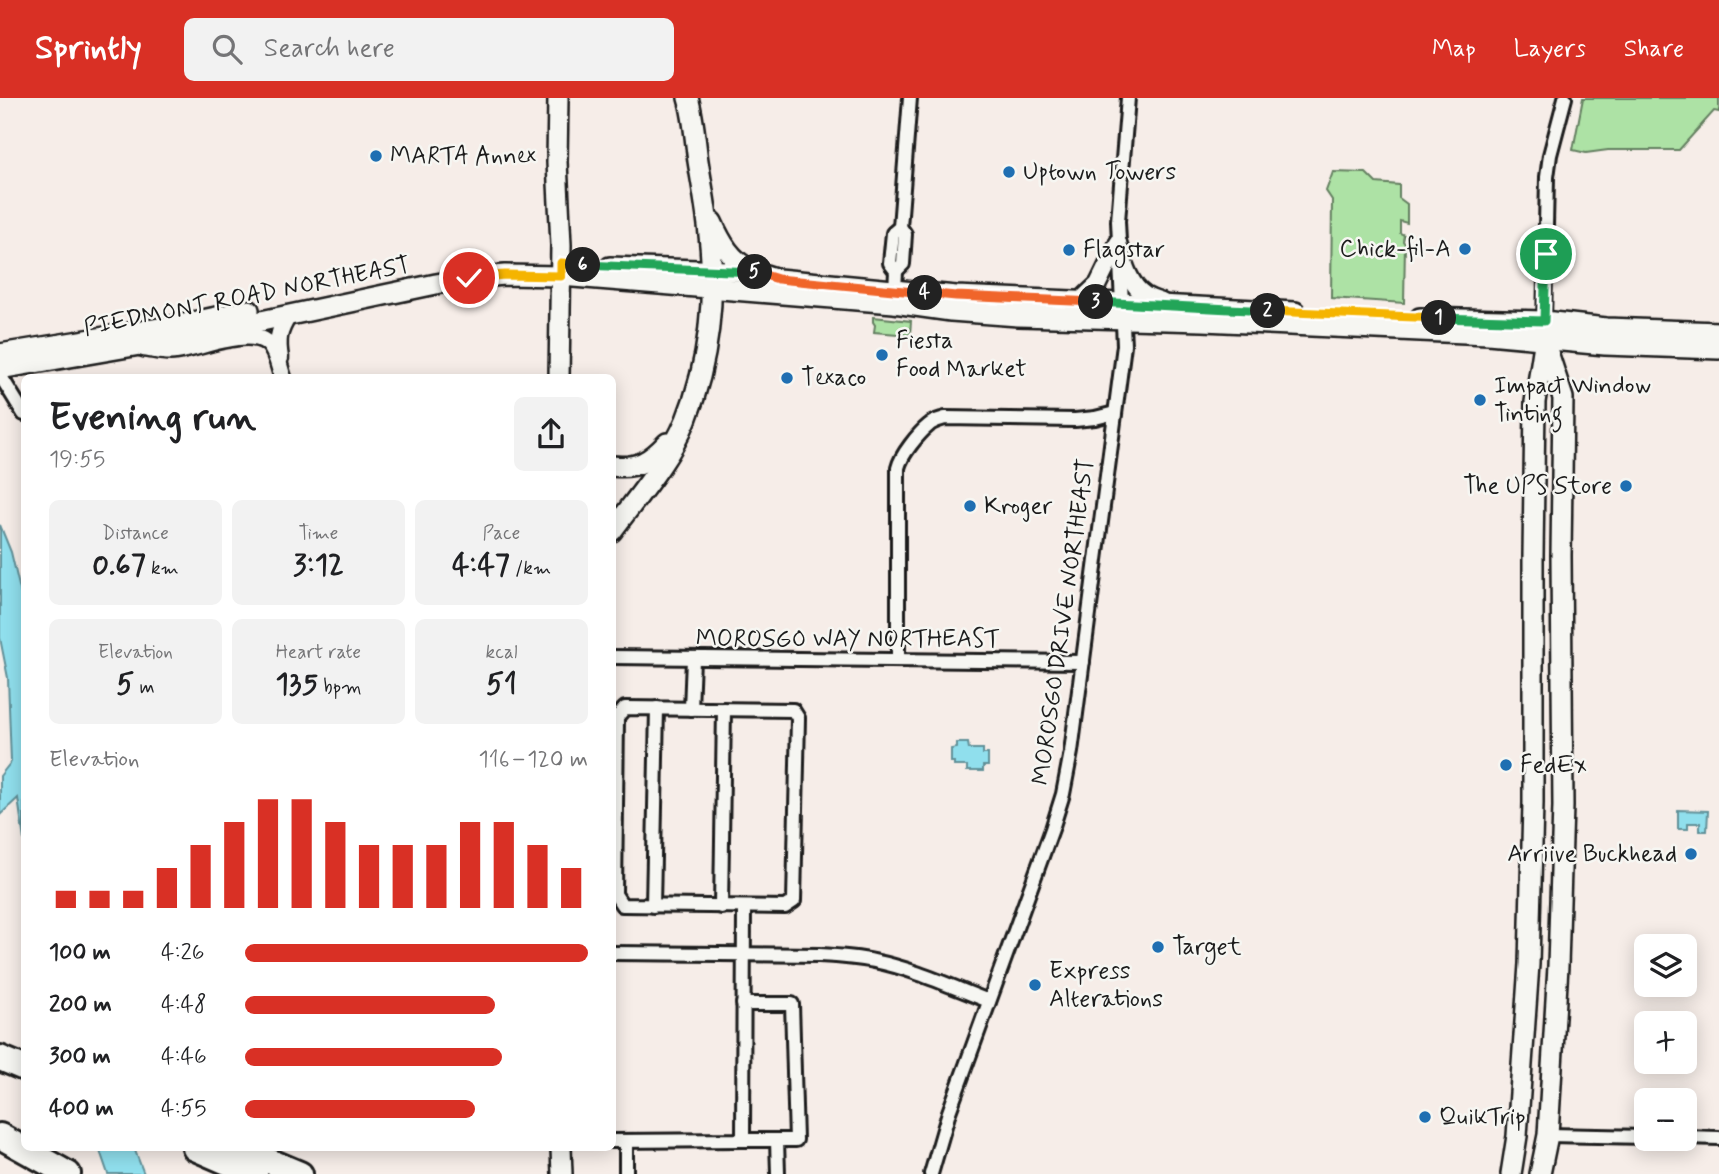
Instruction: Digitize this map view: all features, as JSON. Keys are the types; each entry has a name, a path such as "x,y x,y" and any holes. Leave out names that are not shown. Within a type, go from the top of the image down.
{"highway":[{"path":"0,1058 21,1067"},
{"path":"0,1136 21,1148"},
{"path":"27,1151 68,1174"},
{"path":"202,1151 255,1174"},
{"path":"245,1151 300,1174"}],"main road":[{"path":"558,98 557,162 561,269 559,374"},
{"path":"616,524 664,460 685,420 703,360 709,327 710,239 687,101"},
{"path":"706,210 720,241 733,258 756,272"},
{"name":"PIEDMONT ROAD NORTHEAST","path":"0,354 178,325 467,265 504,263 710,279 981,313 1121,311 1488,334 1606,328 1719,332"},
{"name":"PIEDMONT ROAD NORTHEAST","path":"0,369 134,346 469,278 561,269"},
{"name":"PIEDMONT ROAD NORTHEAST","path":"710,279 756,272 778,279 895,280 956,296 1080,301 1121,311 1170,305 1344,315 1544,330 1605,345 1719,349"},
{"path":"1539,1174 1548,1135 1558,966 1563,806 1563,398 1544,330"},
{"path":"1511,1174 1517,1136 1529,964 1533,803 1535,402 1544,330"},
{"path":"616,466 628,467 649,460 685,420"},
{"path":"561,1151 562,1174"}],"street":[{"path":"895,280 903,264 905,234 900,227 910,98"},
{"name":"MOROSGO DRIVE NORTHEAST","path":"931,1174 949,1112 1052,829 1063,794 1071,752 1124,345 1118,211 1128,98"},
{"path":"1544,330 1548,177 1552,143 1564,98"},
{"path":"1080,301 1098,284 1118,243"},
{"path":"1118,243 1124,267 1137,287 1144,295 1170,305"},
{"path":"283,374 277,341 288,316"},
{"path":"134,346 173,352 257,336 274,350 283,374"},
{"path":"0,376 21,409"},
{"path":"898,660 898,468 906,451 928,425 945,418 1075,420 1115,413"},
{"name":"MOROSGO WAY NORTHEAST","path":"616,657 1083,662"},
{"path":"691,709 693,659"},
{"path":"616,806 617,717 625,708 793,710 798,718 794,901 785,907 653,906 622,905 616,896"},
{"path":"653,906 657,708"},
{"path":"721,906 724,709"},
{"path":"743,1140 744,907"},
{"path":"616,953 849,957 902,968 989,1001"},
{"path":"616,1141 796,1140 792,1004 743,1004"},
{"path":"1548,1135 1634,1137"},
{"path":"1697,1138 1719,1138"},
{"path":"777,1140 778,1174"},
{"path":"626,1141 626,1174"}],"green space":[{"path":"1583,98 1719,98 1719,112 1714,111 1679,150 1608,150 1586,153 1573,150"},
{"path":"1333,172 1366,173 1376,183 1399,185 1399,198 1407,204 1407,223 1400,221 1400,233 1404,235 1405,244 1404,303 1331,298 1332,200 1326,191"},
{"path":"873,317 911,321 910,335 874,332"}],"water":[{"path":"0,525 11,552 21,594 21,819 18,798 0,815 0,776 11,762 8,678 0,638"},
{"path":"957,743 968,743 969,749 983,749 983,754 988,754 988,766 983,766 983,771 967,771 967,766 954,766 954,762 951,762 951,749 957,748"},
{"path":"1678,810 1708,811 1707,831 1700,831 1700,823 1688,823 1688,829 1678,829"},
{"path":"100,1151 135,1151 144,1174 108,1174"}],"place":[{"name":"MARTA Annex","path":"376,156"},
{"name":"Uptown Towers","path":"1009,172"},
{"name":"Chick-fil-A","path":"1465,249"},
{"name":"Flagstar","path":"1069,250"},
{"name":"Fiesta Food Market","path":"882,355"},
{"name":"Texaco","path":"787,378"},
{"name":"Impact Window Tinting","path":"1480,400"},
{"name":"The UPS Store","path":"1626,486"},
{"name":"Kroger","path":"970,506"},
{"name":"FedEx","path":"1506,765"},
{"name":"Arriive Buckhead","path":"1691,854"},
{"name":"Target","path":"1158,947"},
{"name":"Express Alterations","path":"1035,985"},
{"name":"QuikTrip","path":"1425,1117"}],"route":[{"path":"469,278 505,275 561,276 561,263 756,272 778,279 956,296 1344,315 1544,321 1546,254"}]}
